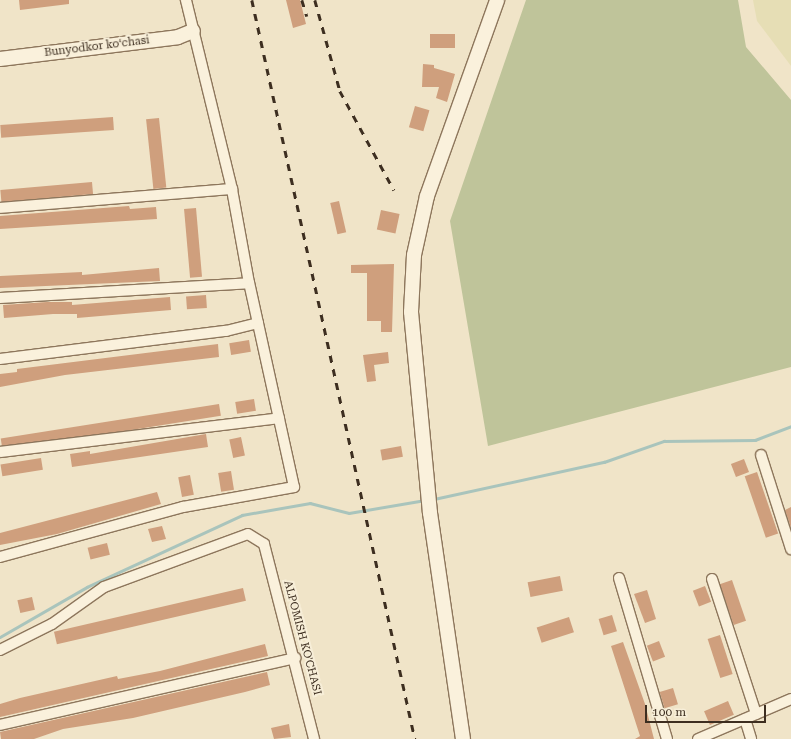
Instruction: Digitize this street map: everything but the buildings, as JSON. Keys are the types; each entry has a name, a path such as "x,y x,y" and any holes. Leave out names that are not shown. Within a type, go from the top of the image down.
{"main road":[{"path":"463,739 430,512 411,312 414,255 427,196 497,0"},
{"name":"Bunyodkor koʻchasi","path":"0,58 178,36 193,31"}],"street":[{"path":"0,556 182,507 294,487 249,283 232,189 186,0"},
{"path":"0,208 232,189"},
{"path":"0,298 249,283"},
{"path":"0,359 226,331 258,323"},
{"path":"0,452 279,418"},
{"path":"760,455 791,549"},
{"name":"ALPOMISH KO'CHASI","path":"0,650 52,624 104,587 248,534 264,544 296,658 314,739"},
{"path":"619,578 667,739"},
{"path":"712,579 756,714"},
{"path":"0,725 296,658"},
{"path":"698,739 791,699"},
{"path":"745,719 751,739"}],"shaded area":[{"path":"753,0 791,0 791,66 757,21"}],"green space":[{"path":"526,0 738,0 746,47 791,100 791,367 488,446 450,221"}],"waterway":[{"path":"434,499 604,462 664,441 755,440 791,426"},
{"path":"0,637 87,587 242,515 310,503 349,513 425,500"}],"railway":[{"path":"252,0 415,739"},
{"path":"302,0 307,16"},
{"path":"315,0 340,91 394,190"}]}
